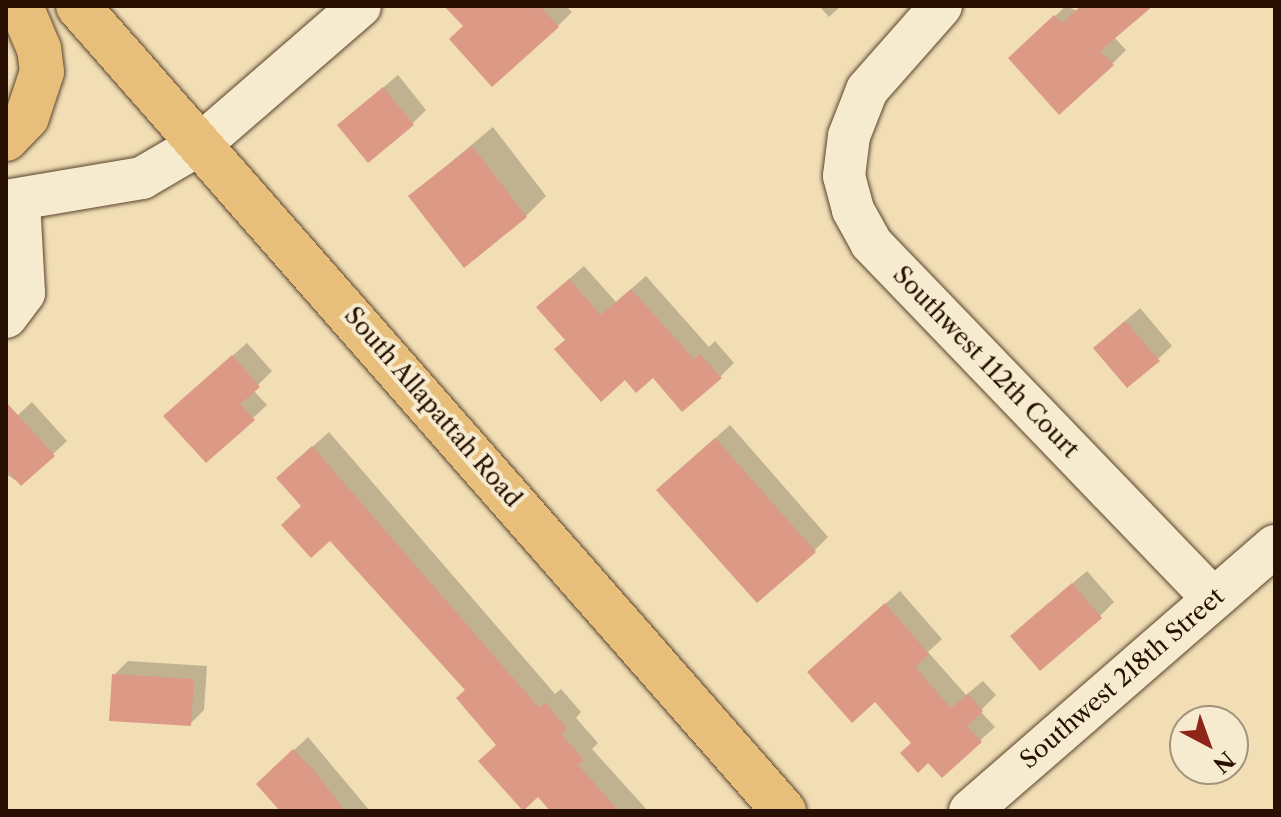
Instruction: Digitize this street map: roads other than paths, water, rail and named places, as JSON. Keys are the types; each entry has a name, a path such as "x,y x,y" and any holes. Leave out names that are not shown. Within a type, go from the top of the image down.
{"main road":[{"path":"6,139 27,117 42,72 37,40 21,6"},
{"name":"South Allapattah Road","path":"78,6 202,143 784,811"}],"street":[{"path":"6,317 24,293 12,201 121,186 202,143 360,6"},
{"name":"Southwest 112th Court","path":"941,6 867,90 849,136 844,176 853,210 871,243 1213,598"},
{"name":"Southwest 218th Street","path":"970,811 1275,546"}]}
